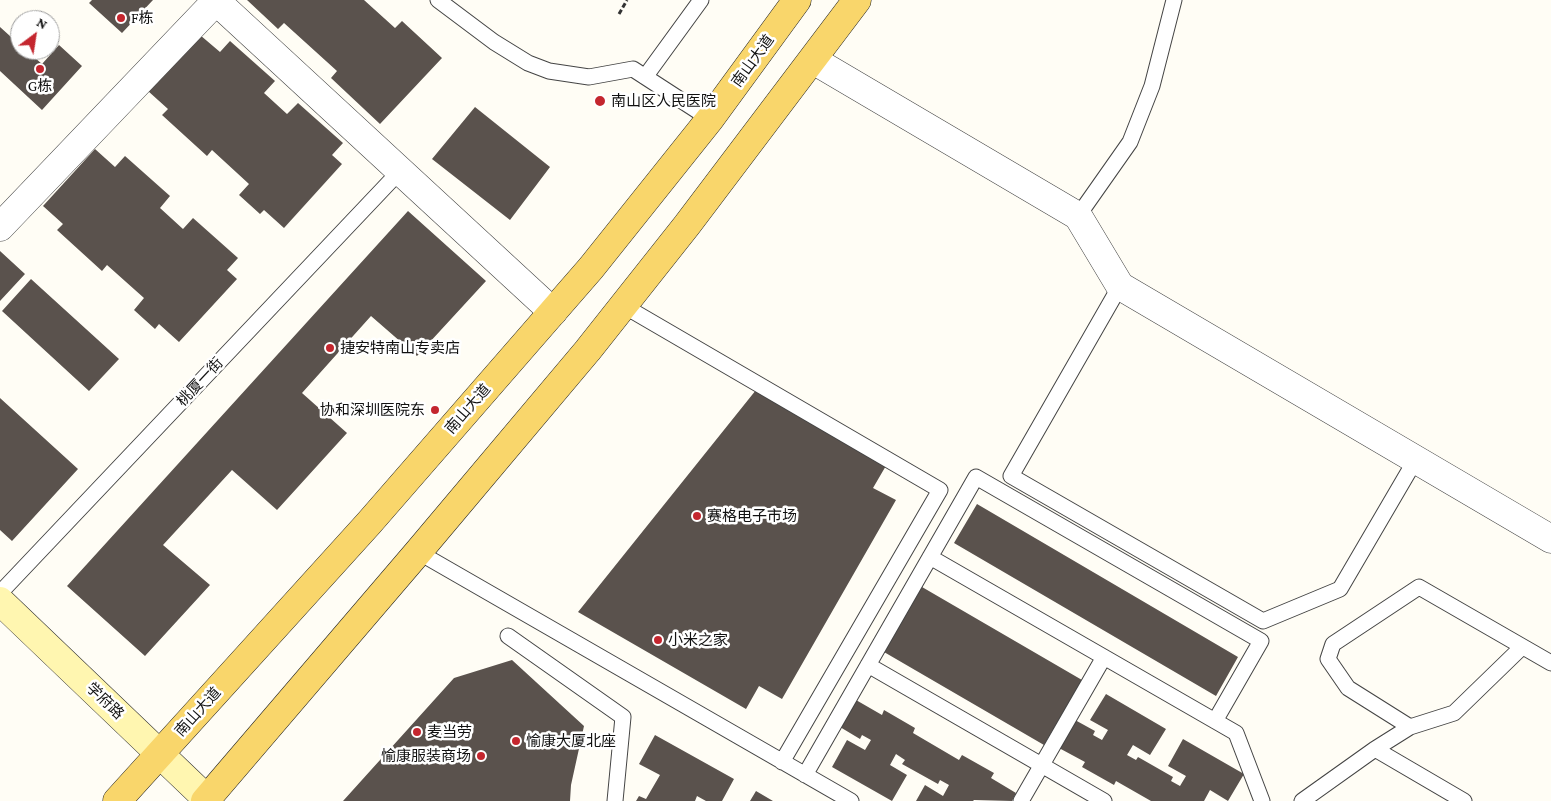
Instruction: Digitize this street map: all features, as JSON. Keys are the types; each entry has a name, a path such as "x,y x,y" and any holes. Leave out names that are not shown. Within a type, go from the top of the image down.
{"main road":[{"name":"南山大道","path":"117,801 369,523 553,312 651,194 710,119 797,0"},
{"path":"207,800 624,306 857,0"},
{"name":"学府路","path":"0,601 207,800"}],"street":[{"path":"0,226 215,0 553,312"},
{"path":"813,60 1078,216 1120,286 1551,538"}],"lane":[{"path":"438,0 510,53 528,63 549,71 589,77 632,69 710,119"},
{"path":"645,77 701,0"},
{"path":"1078,216 1130,142 1152,86 1174,0"},
{"name":"桃厦一街","path":"0,593 400,171"},
{"path":"1120,286 1011,476 1263,621 1340,589 1416,459"},
{"path":"624,306 940,490 782,762"},
{"path":"805,775 976,477 1261,641 1215,721"},
{"path":"418,552 850,801"},
{"path":"930,557 1236,733 1262,801"},
{"path":"1410,727 1348,688 1328,659 1333,644 1419,587 1551,664"},
{"path":"508,636 623,717 615,801"},
{"path":"1302,801 1375,749 1410,727 1454,713 1522,647"},
{"path":"1021,801 1104,657"},
{"path":"868,665 1104,801"},
{"path":"1375,749 1464,801"}],"path":[{"path":"618,14 628,0"}],"building":[{"name":"F栋","path":"92,0 153,0 122,33 89,3"},
{"path":"247,0 364,0 395,28 402,21 442,58 380,124 331,78 337,71 284,23 278,29"},
{"name":"G栋","path":"0,27 10,36 10,60 37,60 42,64 46,60 60,60 60,46 82,66 42,110 0,71"},
{"path":"200,35 220,52 230,41 275,81 264,93 287,114 298,103 343,143 332,155 342,164 284,228 264,210 260,214 239,195 249,184 212,150 207,156 162,115 168,109 148,91"},
{"path":"475,107 550,167 510,220 432,159"},
{"path":"95,149 115,167 125,156 170,196 160,208 183,229 193,218 238,258 227,270 237,279 179,342 159,324 155,329 134,310 144,298 107,265 102,271 57,230 63,224 43,206"},
{"path":"408,211 486,281 417,356 371,316 302,393 347,433 277,510 232,470 163,545 210,585 145,656 67,586"},
{"path":"0,251 25,274 0,301"},
{"path":"31,279 119,359 89,391 2,311"},
{"path":"756,390 887,464 873,488 896,500 782,699 759,686 746,709 578,612"},
{"path":"0,398 78,469 12,541 0,530"},
{"path":"977,504 1238,657 1216,696 954,543"},
{"path":"922,587 1082,680 1044,745 884,652"},
{"name":"愉康服装商场","path":"512,660 584,726 571,785 570,801 343,801 454,678"},
{"path":"1106,694 1166,729 1150,755 1133,745 1127,755 1136,760 1138,757 1173,777 1171,781 1180,786 1186,776 1168,766 1183,739 1244,774 1228,801 1210,790 1204,801 1151,801 1116,781 1114,785 1082,767 1085,762 1059,748 1075,720 1095,731 1093,735 1102,740 1108,730 1090,720"},
{"path":"856,700 882,715 884,710 915,728 913,733 959,760 962,755 994,773 991,778 1016,793 1012,801 916,801 925,785 943,796 949,785 940,780 938,784 902,764 905,760 896,754 890,765 907,775 892,801 832,767 847,740 865,750 871,740 862,735 860,739 840,727"},
{"path":"655,735 734,779 722,801 706,801 697,796 695,801 636,801 639,796 646,799 660,775 639,764"},
{"path":"756,791 773,801 750,801"}],"place":[{"name":"F栋","path":"121,18"},
{"name":"G栋","path":"40,69"},
{"name":"南山区人民医院","path":"600,101"},
{"name":"捷安特南山专卖店","path":"330,348"},
{"name":"协和深圳医院东","path":"435,410"},
{"name":"赛格电子市场","path":"697,516"},
{"name":"小米之家","path":"658,640"},
{"name":"麦当劳","path":"417,732"},
{"name":"愉康大厦北座","path":"516,741"},
{"name":"愉康服装商场","path":"481,756"}]}
